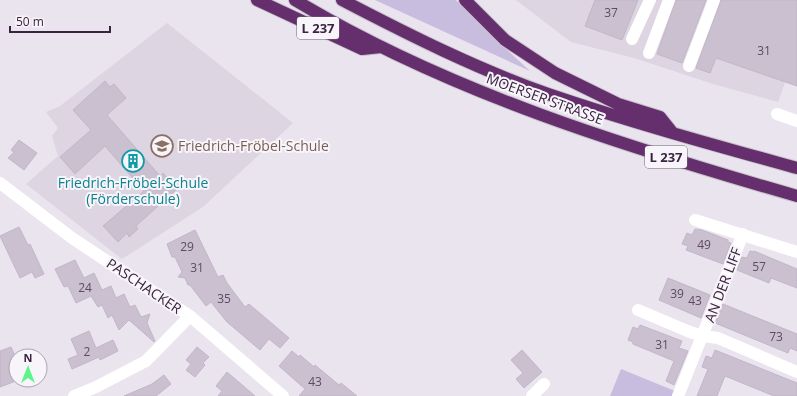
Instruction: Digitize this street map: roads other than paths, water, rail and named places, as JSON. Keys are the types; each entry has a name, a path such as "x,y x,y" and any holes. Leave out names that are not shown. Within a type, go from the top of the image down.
{"highway":[{"name":"L 237","path":"257,0 362,49 381,47"},
{"name":"MOERSER STRASSE","path":"295,0 381,47 454,81 537,114 659,154 797,196"},
{"name":"MOERSER STRASSE","path":"342,0 419,40 547,94 627,120 797,168"},
{"name":"L 237","path":"465,0 505,40 554,73 618,104 660,117 672,132"}],"street":[{"path":"632,39 650,0"},
{"path":"649,53 669,0"},
{"path":"689,66 714,0"},
{"path":"777,114 797,121"},
{"name":"PASCHACKER","path":"0,183 72,238 190,316 283,396"},
{"name":"AN DER LIFF","path":"695,220 797,252"},
{"name":"AN DER LIFF","path":"678,396 743,234"},
{"name":"AN DER LIFF","path":"638,310 690,332 718,338 797,372"},
{"path":"74,396 98,391 146,361 190,316"},
{"path":"532,396 544,384"}],"place":[{"name":"Friedrich-Fröbel-Schule","path":"162,146"},
{"name":"Friedrich-Fröbel-Schule (Förderschule)","path":"133,161"}]}
